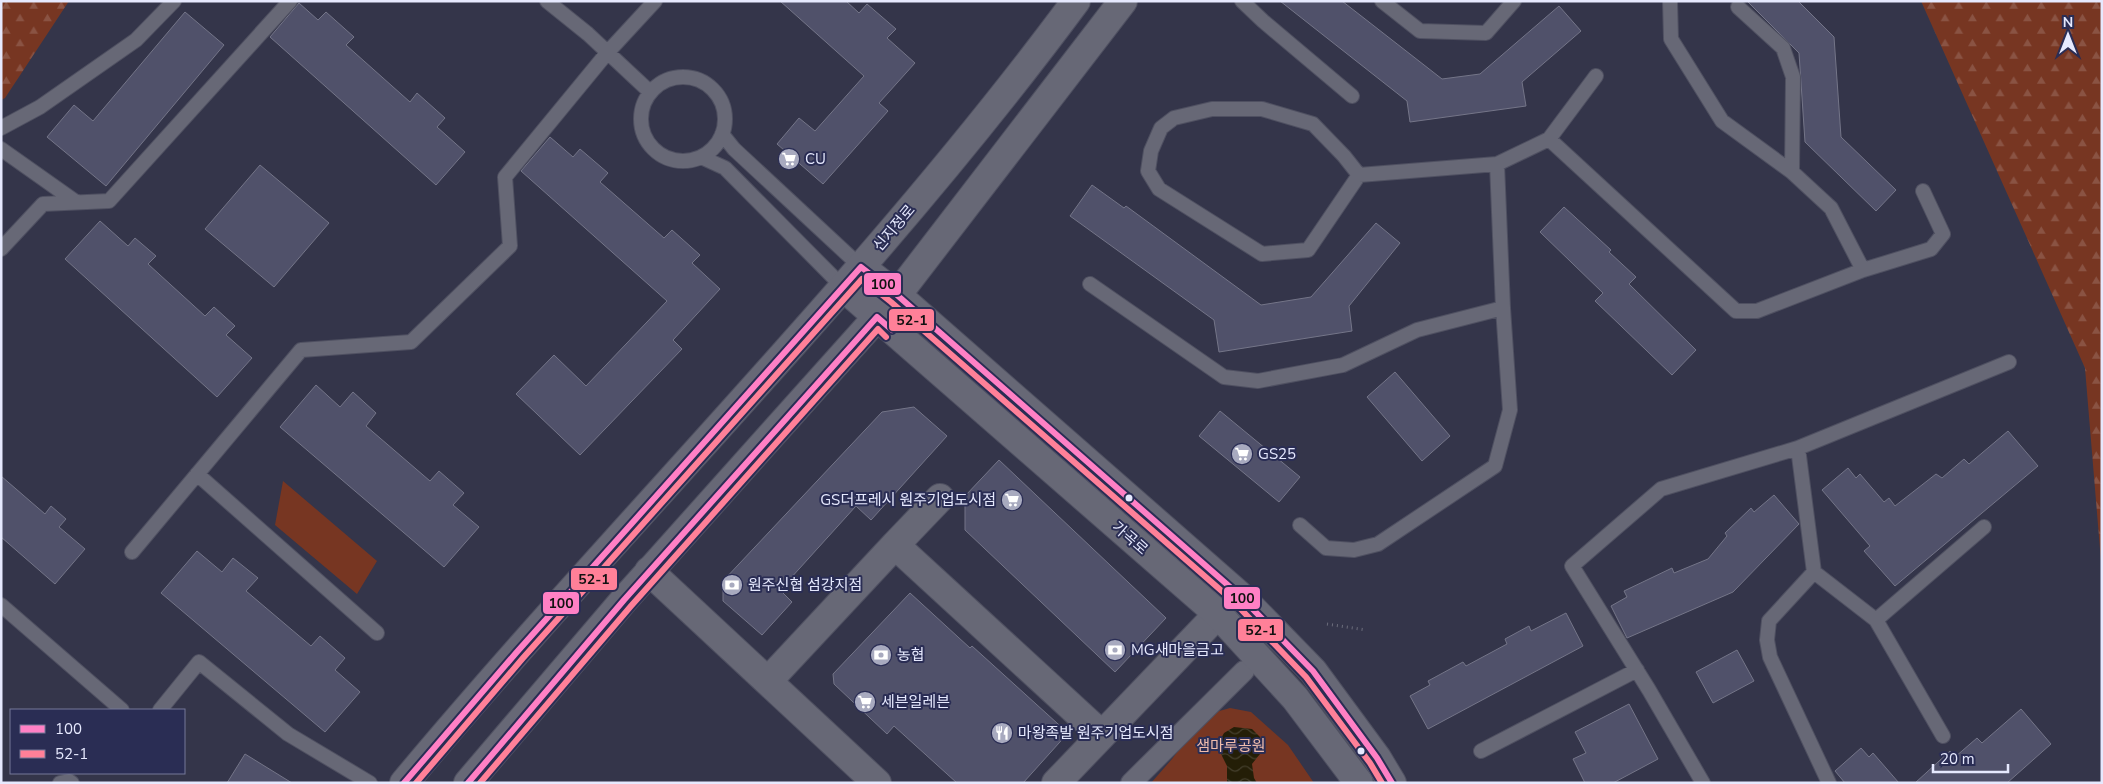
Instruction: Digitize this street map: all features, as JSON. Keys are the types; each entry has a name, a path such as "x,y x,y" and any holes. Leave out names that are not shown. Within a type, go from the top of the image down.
{"street":[{"name":"신지정로","path":"404,783 471,702 861,267 1017,80 1076,1"},
{"path":"468,783 649,571 897,295 1124,1"},
{"name":"가곡로","path":"861,267 897,295 1238,594 1313,671 1377,758 1392,783"},
{"name":"가곡로","path":"843,287 1218,614 1295,698 1359,783"},
{"path":"768,681 940,498"},
{"path":"896,545 1102,735"},
{"path":"649,571 876,783"},
{"path":"1056,783 1238,594"},
{"path":"1131,783 1244,671"}],"lane":[{"path":"1,128 40,107 136,40 174,1"},
{"path":"1,249 43,204 109,201 290,1"},
{"path":"547,1 650,92"},
{"path":"132,552 302,350 411,342 510,246 505,177 607,53 655,1"},
{"path":"1242,1 1263,22 1352,96"},
{"path":"1382,1 1420,31 1486,33 1514,1"},
{"path":"1670,1 1671,39 1722,121 1792,172 1831,208 1862,270"},
{"path":"1738,7 1783,48 1793,77 1792,172"},
{"path":"1359,176 1498,164 1549,139 1596,76"},
{"path":"687,77 700,81 712,88 724,110 725,122 722,134 710,152 701,157 687,161 672,160 659,154 649,145 642,132 640,118 643,104 650,92 661,83 674,78 687,77"},
{"path":"1212,109 1262,109 1313,124 1344,156 1359,176 1308,250 1262,254 1159,189 1148,171 1151,151 1161,128 1174,118 1212,109"},
{"path":"722,134 734,149 861,267"},
{"path":"1549,139 1736,311 1758,311 1862,270 1931,249 1943,234 1923,191"},
{"path":"1,149 76,202"},
{"path":"701,157 725,168 814,260 843,287"},
{"path":"1300,525 1326,548 1354,550 1378,544 1495,466 1510,410 1503,308 1498,164"},
{"path":"1090,284 1224,377 1258,381 1344,365 1416,330 1503,308"},
{"path":"1703,783 1572,566 1661,489 1798,448 2008,362"},
{"path":"1798,448 1814,572 1876,620 1943,736"},
{"path":"197,474 377,633"},
{"path":"1876,620 1984,527"},
{"path":"1814,572 1769,621 1767,640 1770,657 1829,783"},
{"path":"1,605 121,709"},
{"path":"161,709 199,662 288,734 370,783"},
{"path":"1481,751 1636,670"},
{"path":"60,783 69,781 72,783"}],"path":[{"path":"1327,624 1366,630"}],"green space":[{"path":"1,1 69,1 5,98 1,100"},
{"path":"1921,1 2102,1 2102,573 2085,368"},
{"path":"283,481 377,561 357,594 275,525"},
{"name":"샘마루공원","path":"1230,708 1251,712 1288,745 1314,783 1151,783 1172,759 1205,715"}],"water":[{"path":"1234,727 1252,729 1260,737 1260,754 1252,764 1254,778 1257,783 1227,783 1227,766 1217,746 1224,733"}],"building":[{"path":"780,1 846,1 859,13 867,4 896,29 887,38 915,63 879,103 888,111 823,184 777,144 799,118 815,131 864,76"},
{"path":"1280,1 1342,1 1442,79 1480,74 1559,6 1581,31 1522,82 1526,106 1410,122 1407,101"},
{"path":"1747,1 1798,1 1834,37 1841,137 1896,190 1876,211 1805,142 1799,53"},
{"path":"299,3 318,20 326,12 354,37 346,45 410,102 417,93 445,118 437,127 465,152 436,185 270,37"},
{"path":"185,12 224,45 106,186 47,137 74,105 93,121"},
{"path":"550,137 573,157 580,149 608,173 600,182 664,238 672,230 700,255 692,263 720,289 673,340 682,349 580,455 516,394 554,355 586,386 667,301 521,171"},
{"path":"260,165 329,223 274,287 205,229"},
{"path":"1092,185 1124,208 1126,206 1261,305 1311,297 1376,223 1400,243 1349,306 1352,331 1219,352 1214,320 1070,216"},
{"path":"1564,207 1611,250 1609,252 1636,277 1629,284 1696,350 1672,375 1595,301 1603,293 1540,232"},
{"path":"100,221 128,246 135,238 156,256 148,264 205,316 214,307 235,326 226,335 252,358 217,397 65,259"},
{"path":"1395,372 1450,436 1422,461 1367,397"},
{"path":"316,385 340,407 353,392 376,413 366,426 430,481 439,471 464,493 453,505 479,527 444,567 280,427"},
{"path":"914,407 947,436 871,520 856,506 780,590 792,602 762,635 723,601 723,581 882,412"},
{"path":"1220,411 1300,477 1279,502 1199,436"},
{"path":"2008,431 2038,466 1895,586 1864,551 1870,546 1822,490 1848,468 1856,478 1860,474 1884,502 1889,498 1895,506 1936,474 1942,478 1964,459 1969,464"},
{"path":"999,460 1166,618 1115,672 965,530 965,496"},
{"path":"1,476 45,514 51,506 66,519 59,527 85,549 55,584 1,537"},
{"path":"1774,495 1799,524 1733,592 1627,638 1611,606 1627,597 1624,591 1672,568 1674,573 1708,559 1727,536 1725,533 1751,508 1754,512"},
{"path":"197,551 222,572 233,558 258,578 246,591 311,646 320,636 345,658 335,670 360,692 325,732 161,593"},
{"path":"910,593 1068,733 1023,783 957,783 894,726 887,734 834,684 833,674"},
{"path":"1566,613 1583,646 1428,729 1410,696 1430,685 1428,681 1463,662 1466,666 1507,644 1505,639 1529,626 1531,631"},
{"path":"1737,650 1754,681 1713,703 1696,672"},
{"path":"1629,704 1658,759 1613,783 1585,783 1573,759 1586,753 1575,732"},
{"path":"2021,709 2051,744 2007,783 1915,783 1950,751 1955,757 1977,738 1982,743"},
{"path":"1861,748 1869,757 1873,753 1899,783 1845,783 1835,771"},
{"path":"245,754 292,783 227,783"}],"transit line":[{"name":"100","path":"404,783 516,653 861,267 897,295 1238,594 1313,671 1377,758 1392,783"},
{"name":"52-1","path":"416,783 523,658 862,279 891,302 1232,600 1306,677 1370,763 1382,783"},
{"name":"100","path":"468,783 624,600 877,317 892,330"},
{"name":"52-1","path":"480,783 631,606 878,329 886,337"}],"place":[{"name":"CU","path":"789,159"},
{"name":"GS25","path":"1242,454"},
{"name":"GS더프레시 원주기업도시점","path":"1012,500"},
{"name":"원주신협 섬강지점","path":"732,585"},
{"name":"MG새마을금고","path":"1115,650"},
{"name":"농협","path":"881,655"},
{"name":"세븐일레븐","path":"865,702"},
{"name":"마왕족발 원주기업도시점","path":"1002,733"}]}
